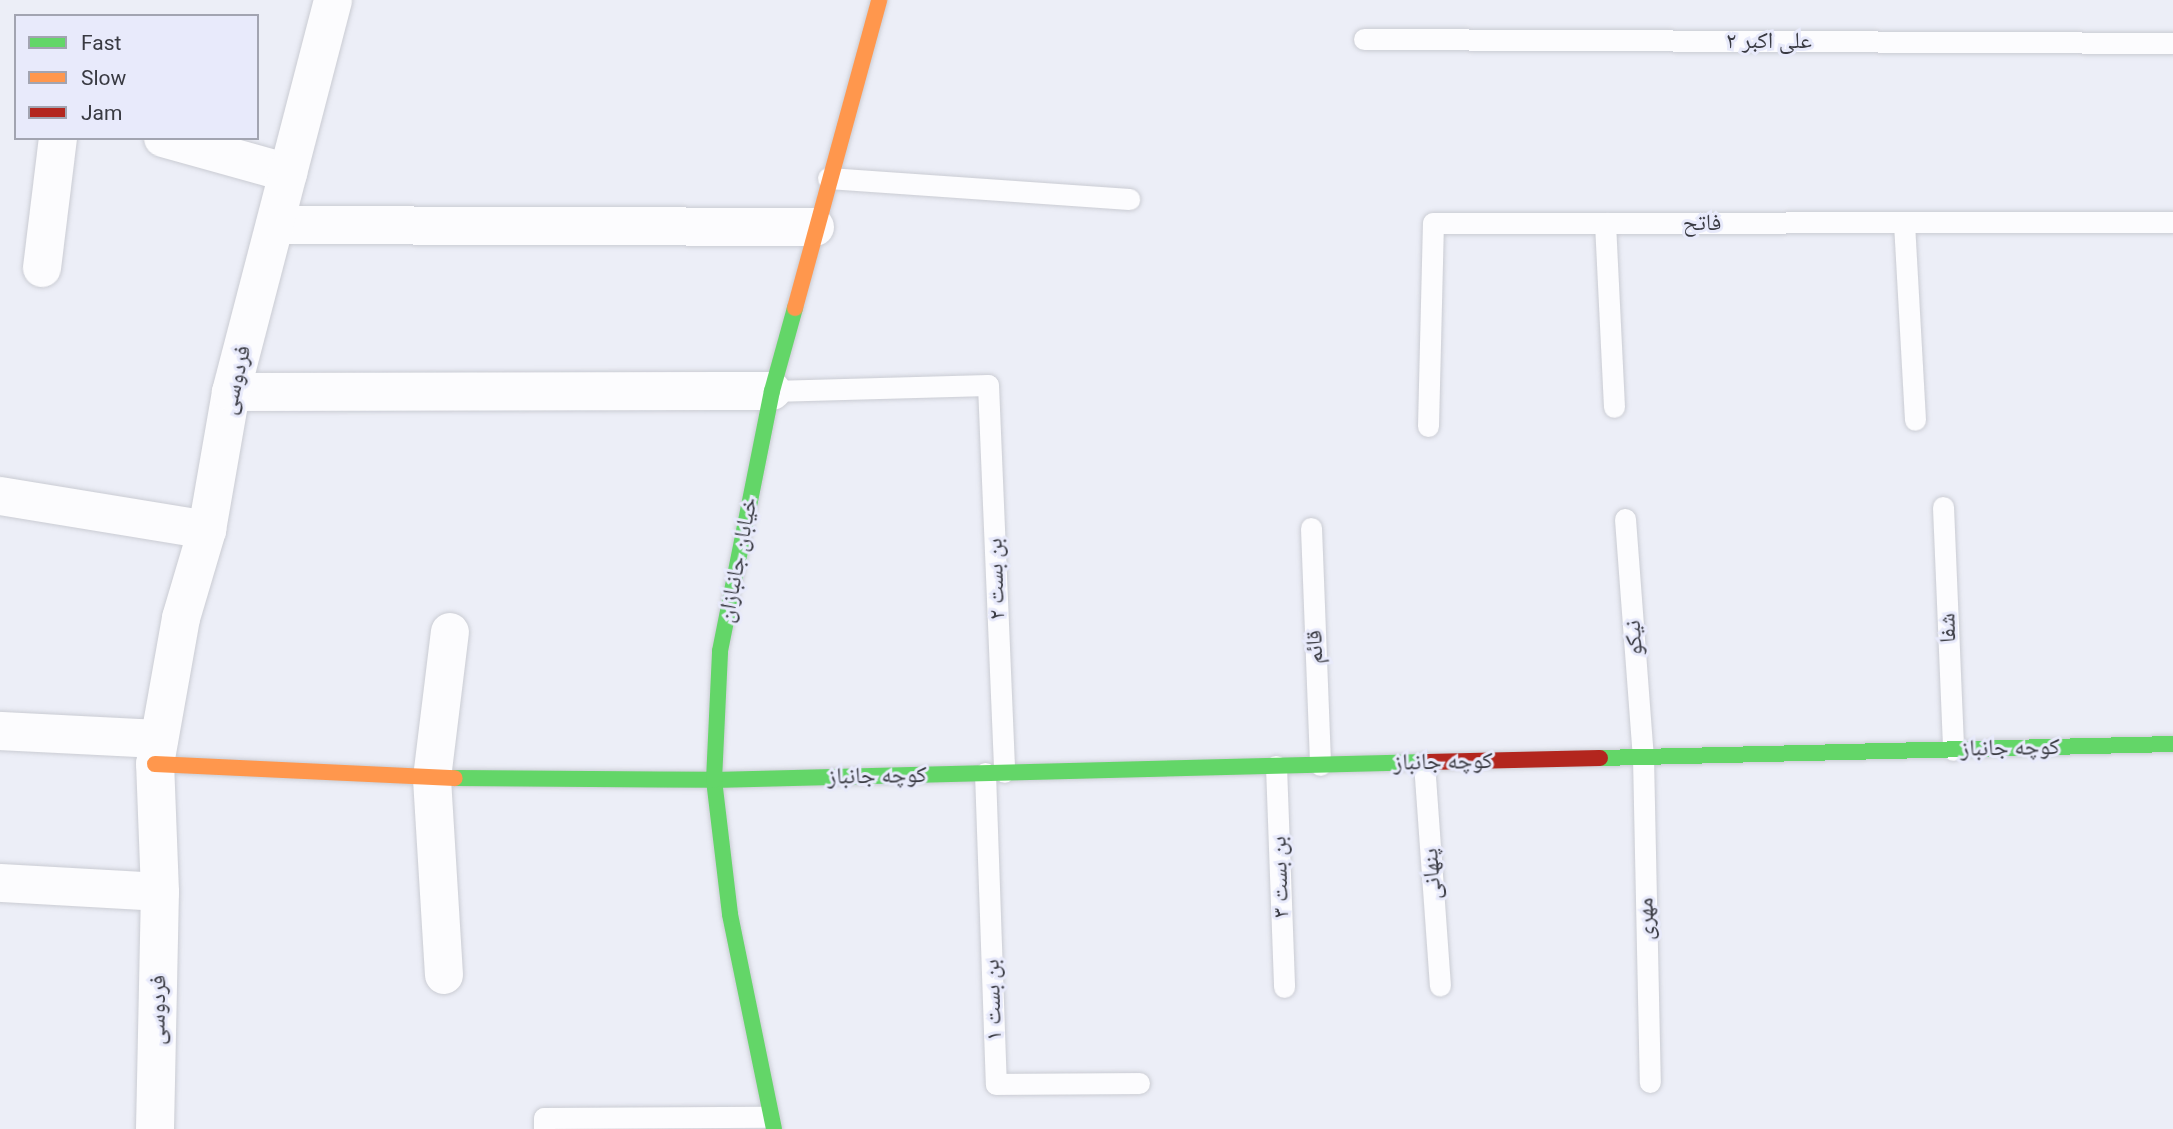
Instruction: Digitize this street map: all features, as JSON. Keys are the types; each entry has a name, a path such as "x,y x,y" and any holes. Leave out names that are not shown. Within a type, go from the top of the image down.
{"street":[{"name":"فردوسی","path":"155,1129 160,892 157,751 181,618 207,530 231,392 333,0"},
{"name":"خیابان جانبازان","path":"771,1123 730,914 714,780 720,651 772,391 828,178 879,0"},
{"path":"43,268 58,140"},
{"path":"170,140 288,173"},
{"path":"275,225 815,227"},
{"path":"231,392 772,391"},
{"path":"0,496 207,530"},
{"path":"444,975 432,778 450,632"},
{"path":"0,731 157,751"},
{"name":"کوچه جانباز","path":"157,751 432,778 714,780 2173,744"},
{"path":"0,883 160,892"}],"lane":[{"name":"علی اکبر ۲","path":"1364,39 2173,43"},
{"path":"828,178 1129,199"},
{"name":"فاتح","path":"1428,426 1433,223 2173,222"},
{"path":"1605,223 1614,407"},
{"path":"1904,223 1915,420"},
{"name":"بن بست ۲","path":"772,391 988,385 994,773"},
{"name":"شفا","path":"1943,507 1953,750"},
{"name":"نیکو","path":"1625,519 1643,757"},
{"name":"قائم","path":"1311,528 1320,765"},
{"name":"مهری","path":"1643,757 1650,1082"},
{"name":"پنهانی","path":"1424,763 1440,985"},
{"name":"بن بست ۳","path":"1276,766 1284,987"},
{"name":"بن بست ۱","path":"994,773 996,1084 1139,1083"},
{"path":"544,1124 771,1123"}],"traffic: fast":[{"path":"774,1129 730,914 714,780 720,651 772,391 795,308"},
{"path":"1600,758 2173,744"},
{"path":"455,778 714,780 1427,762"}],"traffic: slow":[{"path":"795,308 879,0"},
{"path":"155,764 455,778"}],"traffic: jam":[{"path":"1427,762 1600,758"}]}
